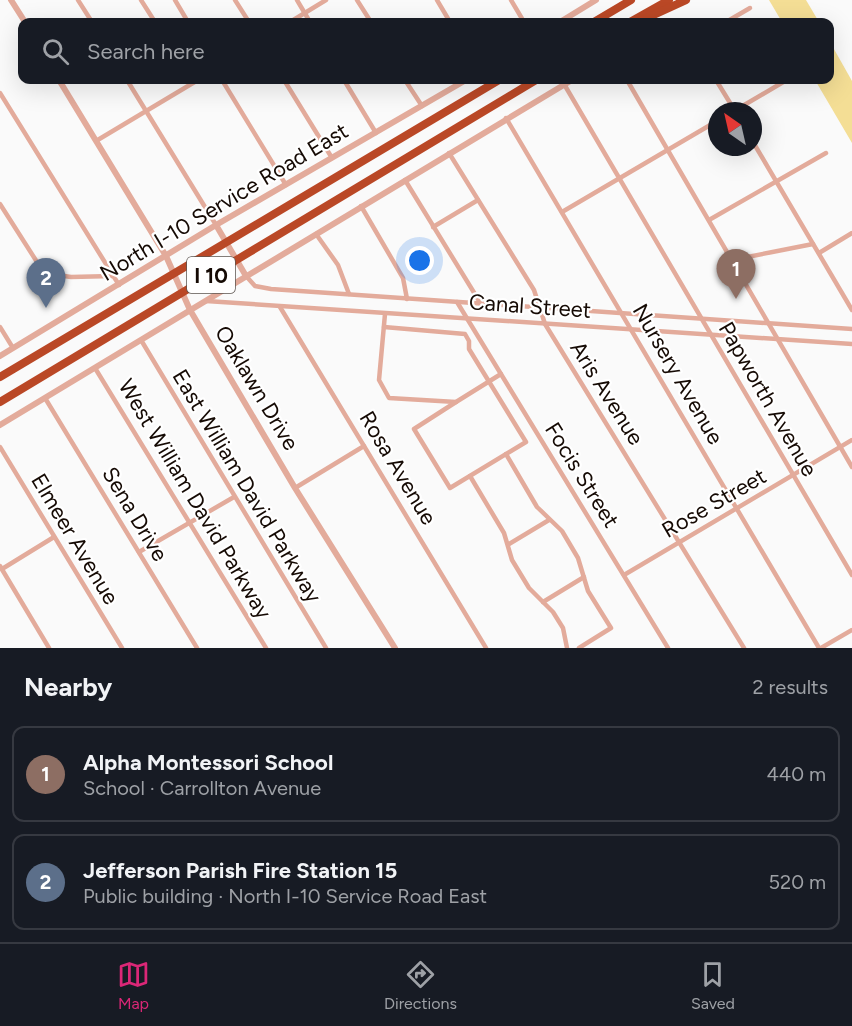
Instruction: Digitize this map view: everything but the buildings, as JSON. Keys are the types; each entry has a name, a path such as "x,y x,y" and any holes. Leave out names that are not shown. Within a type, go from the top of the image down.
{"highway":[{"path":"601,18 631,0"},
{"path":"637,18 669,0"},
{"path":"647,18 686,0"},
{"name":"I 10","path":"0,377 492,84"},
{"name":"I 10","path":"0,402 529,84"}],"street":[{"path":"11,0 22,18"},
{"path":"78,0 89,18"},
{"path":"141,0 152,18"},
{"path":"175,0 186,18"},
{"path":"235,0 246,18"},
{"path":"297,0 308,18"},
{"path":"297,18 326,0"},
{"path":"357,0 368,18"},
{"path":"437,0 448,18"},
{"path":"511,0 522,18"},
{"path":"565,18 584,3 596,0"},
{"path":"733,18 750,8"},
{"name":"Oaklawn Drive","path":"61,84 166,256 190,310 395,648"},
{"path":"129,84 246,276"},
{"path":"96,141 188,84"},
{"path":"224,84 286,185"},
{"path":"286,84 332,158"},
{"path":"346,84 376,133"},
{"path":"408,84 422,106"},
{"name":"North I-10 Service Road East","path":"0,356 216,225 459,84"},
{"path":"0,425 564,84"},
{"name":"Papworth Avenue","path":"564,84 852,575"},
{"path":"629,84 852,467"},
{"path":"718,84 729,102"},
{"path":"749,102 780,84"},
{"path":"0,93 119,285"},
{"name":"Nursery Avenue","path":"506,118 820,648"},
{"path":"562,212 708,126"},
{"name":"Aris Avenue","path":"449,153 534,291 545,324 744,648"},
{"path":"709,220 826,153"},
{"path":"761,156 852,310"},
{"path":"405,180 481,304"},
{"path":"433,227 478,200"},
{"path":"0,204 42,272 71,277 113,276"},
{"path":"361,206 403,278 407,298"},
{"path":"316,233 338,265 349,294"},
{"path":"819,253 852,233"},
{"path":"732,260 813,244"},
{"name":"Canal Street","path":"246,276 255,286 262,288 852,329"},
{"name":"Canal Street","path":"206,301 852,344"},
{"name":"Focis Street","path":"457,302 668,648"},
{"name":"Rosa Avenue","path":"280,307 486,648"},
{"path":"385,314 379,380 389,398 456,402"},
{"path":"0,327 13,348"},
{"path":"384,327 463,332 468,337 469,349 489,382 525,442 450,488 414,429 456,402 489,382 501,374"},
{"name":"East William David Parkway","path":"141,340 326,648"},
{"name":"West William David Parkway","path":"95,368 266,648"},
{"name":"Sena Drive","path":"45,398 197,648"},
{"name":"Rose Street","path":"624,575 852,441"},
{"path":"296,488 364,446"},
{"name":"Elmeer Avenue","path":"0,447 122,648"},
{"path":"506,454 537,507 562,531 578,558 588,591 611,628 579,648"},
{"path":"470,476 501,526 509,544 512,560 529,588 553,612 562,628 567,648"},
{"path":"139,552 234,497"},
{"path":"509,544 549,520"},
{"path":"49,648 1,568 54,537"},
{"path":"543,602 584,577"},
{"path":"820,648 852,630"}],"shaded area":[{"path":"769,0 806,0 817,18 780,18"},
{"path":"834,49 852,81 852,143 817,84 834,84"}],"place":[{"name":"Alpha Montessori School","path":"736,299"},
{"name":"Jefferson Parish Fire Station 15","path":"46,308"}]}
